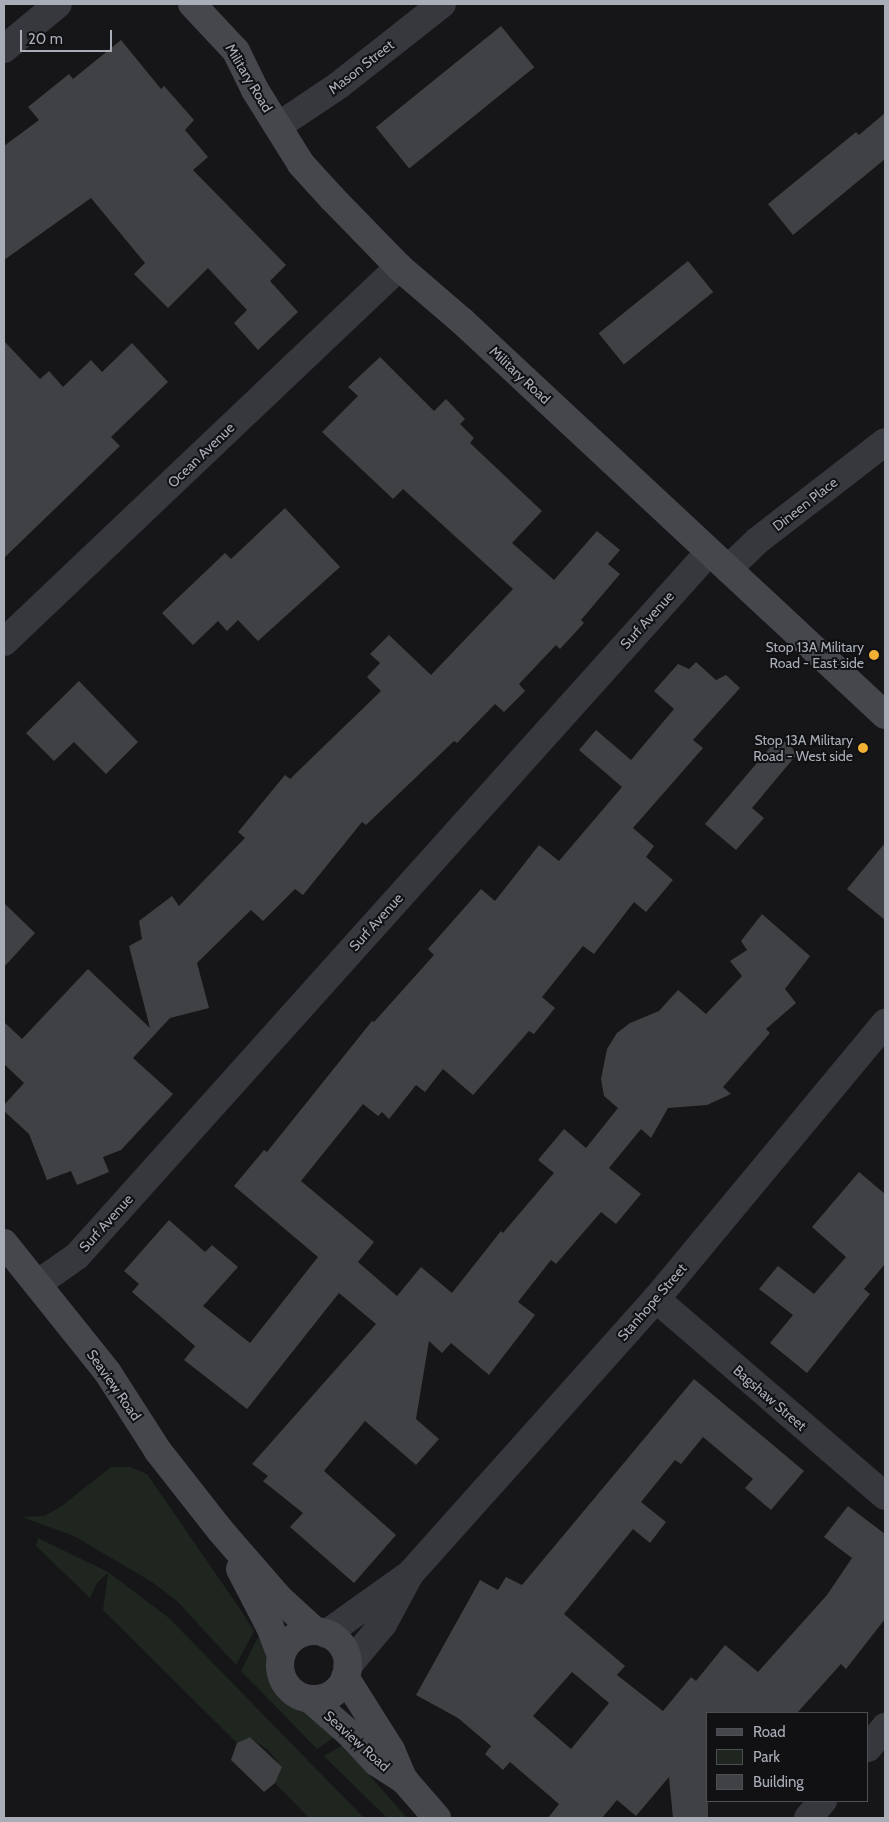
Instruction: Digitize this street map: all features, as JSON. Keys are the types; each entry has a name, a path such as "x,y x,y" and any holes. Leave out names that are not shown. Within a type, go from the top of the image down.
{"street":[{"path":"4,49 58,4"},
{"name":"Military Road","path":"192,4 236,51 301,164 399,267 462,321 885,715"},
{"name":"Mason Street","path":"278,126 339,85 442,4"},
{"name":"Ocean Avenue","path":"4,642 399,267"},
{"name":"Dineen Place","path":"718,560 757,541 885,442"},
{"name":"Surf Avenue","path":"37,1284 76,1256 718,560"},
{"name":"Stanhope Street","path":"346,1672 383,1624 410,1574 656,1299 885,1023"},
{"name":"Seaview Road","path":"4,1243 108,1373 158,1451 220,1530 279,1598 321,1632"},
{"name":"Bagshaw Street","path":"656,1299 885,1496"},
{"name":"Seaview Road","path":"220,1530 270,1627 281,1656"},
{"name":"Stanhope Street","path":"321,1632 410,1574"},
{"path":"321,1632 342,1647 346,1672 331,1694 310,1699 289,1689 280,1668 281,1656 294,1638 321,1632"},
{"name":"Seaview Road","path":"346,1672 391,1750 405,1781"},
{"name":"Seaview Road","path":"310,1699 349,1733 376,1762 405,1781 437,1818"},
{"path":"869,1747 885,1727"},
{"path":"808,1818 821,1802"}],"green space":[{"path":"111,1467 130,1467 147,1474 254,1631 236,1665 177,1601 152,1582 74,1536 22,1517 44,1516 59,1508"},
{"path":"38,1538 108,1572 169,1618 364,1818 309,1818 275,1783 282,1767 268,1750 250,1737 237,1743 103,1610 108,1573 97,1583 90,1598 36,1546"},
{"path":"264,1637 273,1687 299,1711 318,1717 335,1737 317,1749 241,1671 257,1639"},
{"path":"343,1745 407,1818 387,1818 324,1756"}],"building":[{"path":"501,26 534,67 409,169 376,127"},
{"path":"121,40 161,89 164,86 194,120 185,130 208,157 193,170 286,265 270,281 298,312 258,350 234,323 247,310 208,268 168,308 134,274 145,263 91,198 4,260 4,146 39,120 28,107 69,74 73,79"},
{"path":"885,113 885,159 793,235 768,204 856,132 859,135"},
{"path":"688,261 713,292 624,364 599,333"},
{"path":"4,341 40,379 49,371 63,387 91,360 102,372 132,343 168,382 111,437 120,446 4,558"},
{"path":"380,357 434,411 446,399 465,419 460,424 474,438 470,443 542,511 512,543 554,580 597,531 620,550 608,564 620,574 581,620 584,623 560,649 556,645 519,684 525,691 504,712 495,704 457,743 454,741 366,825 362,822 303,895 295,889 263,921 251,910 197,963 209,1008 170,1018 133,1058 173,1094 121,1150 103,1157 109,1172 77,1185 71,1171 47,1180 29,1134 4,1111 4,1105 24,1083 4,1064 4,1022 22,1039 88,969 150,1028 129,946 142,939 139,921 172,896 179,906 245,838 238,832 285,775 290,779 381,691 367,677 380,663 370,654 389,635 431,675 513,589 403,489 393,499 322,432 358,396 348,387"},
{"path":"285,508 340,567 258,641 238,620 227,631 218,621 193,645 162,613 225,553 231,559"},
{"path":"696,662 716,680 726,675 740,688 693,740 703,748 633,828 654,846 646,857 673,880 646,912 634,902 594,954 583,946 542,997 555,1008 534,1034 529,1031 473,1095 443,1069 425,1092 416,1085 389,1119 382,1112 378,1116 363,1104 301,1181 374,1242 358,1262 397,1296 421,1267 452,1293 501,1231 503,1233 554,1173 538,1160 564,1129 586,1148 618,1108 604,1096 601,1079 607,1049 617,1033 630,1023 659,1011 678,990 706,1014 742,976 730,961 747,950 741,941 762,914 810,956 785,989 796,1003 766,1029 770,1033 723,1087 731,1094 707,1105 668,1108 651,1138 641,1129 609,1168 641,1194 616,1224 601,1212 556,1264 551,1260 518,1302 535,1315 489,1375 451,1343 442,1353 429,1341 416,1419 439,1439 416,1465 365,1421 324,1471 396,1535 354,1583 290,1527 303,1513 263,1481 268,1476 252,1464 376,1324 339,1293 247,1409 184,1360 195,1346 132,1292 139,1284 124,1271 169,1220 205,1252 212,1245 238,1267 203,1306 250,1343 318,1257 234,1186 264,1150 267,1152 372,1021 374,1022 434,955 428,949 481,889 495,901 539,845 559,861 622,787 579,750 596,730 631,760 674,709 654,691 678,664 689,669"},
{"path":"79,681 138,742 106,774 74,742 54,761 26,733"},
{"path":"779,737 798,753 752,808 764,818 736,850 705,824"},
{"path":"885,843 885,920 847,889"},
{"path":"4,903 35,933 4,967"},
{"path":"859,1172 885,1194 885,1264 864,1289 870,1294 807,1373 770,1343 793,1315 759,1289 778,1266 814,1294 846,1257 812,1227"},
{"path":"694,1379 804,1471 771,1510 745,1488 753,1479 703,1437 681,1464 675,1460 641,1502 666,1522 650,1543 633,1529 564,1614 625,1666 617,1675 663,1711 691,1677 696,1681 725,1645 758,1672 827,1595 852,1558 824,1537 848,1506 885,1534 885,1619 846,1669 841,1664 798,1712 706,1712 706,1802 708,1802 708,1818 673,1818 669,1777 636,1816 617,1800 602,1818 548,1818 559,1804 510,1762 503,1770 485,1754 491,1746 458,1718 416,1695 480,1580 498,1590 506,1577 522,1585","holes":["572,1672 609,1703 571,1749 533,1716"]},
{"path":"250,1737 282,1767 275,1783 264,1792 231,1760 237,1743"}],"place":[{"name":"Stop 13A Military Road - East side","path":"874,655"},
{"name":"Stop 13A Military Road - West side","path":"863,748"}]}
